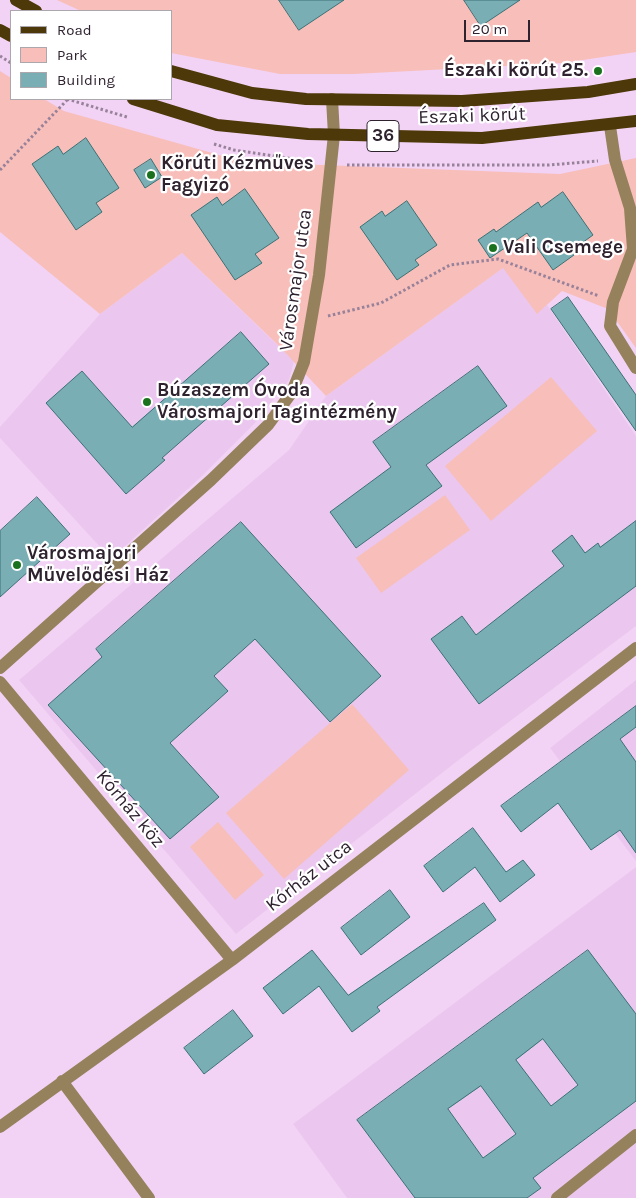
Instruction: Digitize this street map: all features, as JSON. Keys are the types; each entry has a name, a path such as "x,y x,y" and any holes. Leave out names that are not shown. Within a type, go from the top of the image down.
{"main road":[{"path":"16,0 34,10"},
{"name":"Északi körút","path":"172,71 252,93 332,99 462,101 588,92 636,84"},
{"name":"Északi körút","path":"136,100 217,125 334,135 482,138 610,126 636,121"}],"street":[{"name":"Városmajor utca","path":"0,668 211,480 268,425 292,392 304,362 312,321 334,135 332,99"},
{"path":"610,126 615,160 630,208 633,249 613,302 610,326 636,368"},
{"name":"Kórház utca","path":"0,1127 232,960 636,648"},
{"name":"Kórház köz","path":"0,682 232,960"},
{"path":"62,1081 149,1198"},
{"path":"557,1198 636,1135"}],"path":[{"path":"0,170 67,100"},
{"path":"312,321 380,303 450,264 498,259 613,302"}],"shaded area":[{"name":"Búzaszem Óvoda Városmajori Tagintézmény","path":"182,253 294,361 289,380 254,424 201,477 111,559 0,438 0,427 100,314"},
{"path":"504,267 537,313 547,305 636,436 636,626 460,759 236,934 19,680 289,450 326,396"},
{"path":"636,680 636,861 550,748"},
{"path":"636,867 636,1198 347,1198 293,1124"}],"green space":[{"path":"57,0 636,0 636,52 563,63 354,74 280,74 172,53 172,10 79,10"},
{"path":"0,71 10,77 10,100 46,100 64,111 244,162 560,174 636,158 636,348 608,309 562,291 537,314 503,268 326,396 278,345 182,253 100,314 0,232"},
{"path":"551,377 597,431 491,521 445,466"},
{"path":"445,495 470,530 381,593 356,558"},
{"path":"352,704 409,770 284,879 226,813"},
{"path":"218,822 264,875 235,900 190,847"}],"building":[{"path":"279,0 344,0 299,30"},
{"path":"464,0 520,0 481,26"},
{"path":"86,138 119,188 96,203 102,212 76,230 32,164 58,146 63,154"},
{"path":"151,159 162,177 145,188 134,170"},
{"path":"245,189 279,238 255,254 262,263 235,280 191,215 217,197 222,205"},
{"path":"563,192 593,235 571,251 574,255 553,270 527,233 490,258 478,240 494,229 496,232 538,202 541,207"},
{"path":"407,201 437,245 415,260 419,265 397,280 360,227 382,211 385,216"},
{"path":"568,297 636,395 636,431 551,309"},
{"path":"241,332 269,364 162,458 165,460 126,494 46,403 82,371 132,427"},
{"path":"478,366 507,406 426,465 442,486 356,548 330,512 391,467 373,442"},
{"name":"Városmajori Művelődési Ház","path":"37,497 70,534 0,597 0,531"},
{"path":"636,521 636,586 479,704 431,639 462,616 476,635 564,566 552,551 572,535 585,553 598,543 600,547"},
{"path":"241,522 381,676 330,722 255,639 214,676 228,691 170,743 219,797 170,839 48,705 102,657 96,649"},
{"path":"636,706 636,727 620,739 636,762 636,853 620,830 591,850 558,803 521,832 501,806"},
{"path":"473,828 506,872 523,860 535,875 500,902 475,867 443,892 424,866"},
{"path":"390,890 410,917 361,955 341,928"},
{"path":"484,903 496,920 377,1007 380,1011 352,1032 319,986 283,1014 263,988 312,950 348,995"},
{"path":"588,950 636,1014 636,1101 533,1178 541,1188 527,1198 415,1198 357,1120","holes":["543,1039 578,1085 551,1106 516,1060","481,1086 516,1134 483,1158 448,1109"]},
{"path":"233,1010 253,1036 204,1074 184,1048"}],"place":[{"name":"Északi körút 25.","path":"598,71"},
{"name":"Körúti Kézműves Fagyizó","path":"151,175"},
{"name":"Vali Csemege","path":"493,248"},
{"name":"Búzaszem Óvoda Városmajori Tagintézmény","path":"147,402"},
{"name":"Városmajori Művelődési Ház","path":"17,565"}]}
